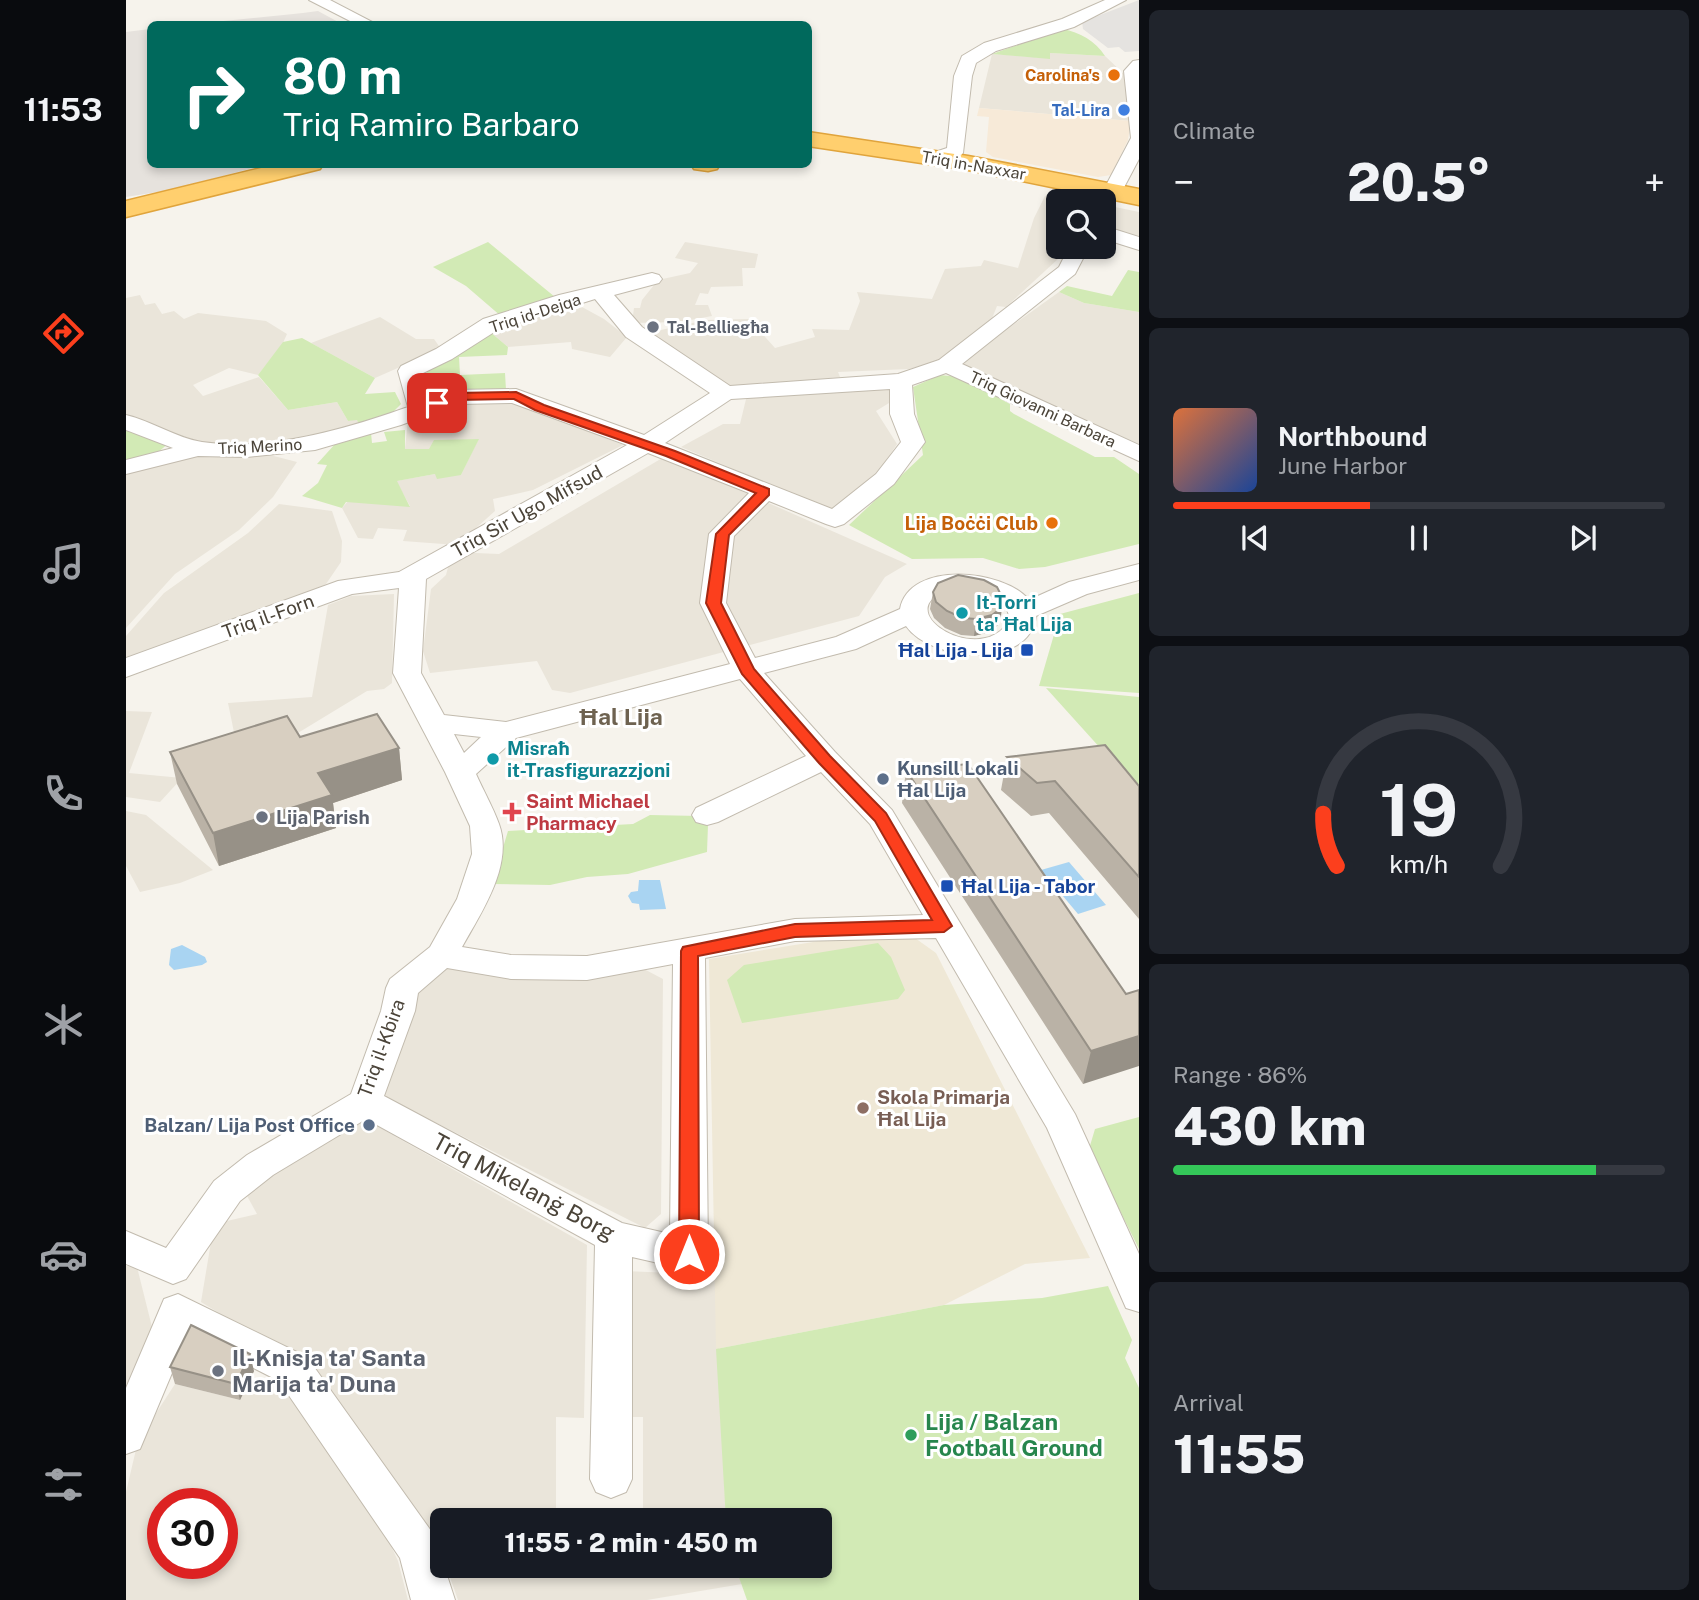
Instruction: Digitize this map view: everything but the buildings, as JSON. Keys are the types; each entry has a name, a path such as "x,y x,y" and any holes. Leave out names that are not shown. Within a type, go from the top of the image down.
{"highway":[{"name":"Triq in-Naxxar","path":"812,150 956,156 1092,189"},
{"name":"Triq in-Naxxar","path":"812,150 1080,189"},
{"path":"126,200 255,168"},
{"path":"126,209 295,168"},
{"name":"Triq in-Naxxar","path":"1116,194 1139,197"},
{"name":"Triq in-Naxxar","path":"1116,196 1139,204"}],"street":[{"path":"317,0 362,21"},
{"path":"956,156 963,76 968,61 990,47 1068,23 1118,0"},
{"path":"1111,189 1139,138 1139,104 1133,71 1139,65"},
{"name":"Triq in-Naxxar","path":"1116,192 1139,189"},
{"path":"1116,236 1139,244"},
{"name":"Triq Sir Ugo Mifsud","path":"413,575 645,445 725,393 901,381 947,365 1068,270 1073,259"},
{"name":"Triq id-Dejqa","path":"419,409 408,371 444,354 491,324 567,299 652,279"},
{"path":"601,293 634,332 725,393"},
{"name":"Triq Giovanni Barbara","path":"947,365 1129,449"},
{"path":"419,409 455,397 516,396 835,519 885,479 912,442 902,414 901,381"},
{"name":"Triq Merino","path":"126,422 198,449 247,450 315,443 393,420 419,409"},
{"path":"1129,449 1139,427"},
{"path":"126,467 198,449"},
{"path":"764,492 722,534 713,603 747,670 825,759 881,817 1063,1124 1139,1296"},
{"path":"1003,592 1078,587 1139,572"},
{"path":"413,575 407,673 460,772 506,731"},
{"name":"Triq il-Forn","path":"126,668 347,587 406,579 413,575"},
{"path":"846,643 934,637 968,646 991,645 1015,633 1022,623 1022,612 1015,601 1003,592 972,582 939,584 917,598 913,613 922,628 934,637"},
{"path":"1022,612 1078,587"},
{"path":"433,723 506,731 846,643 913,613"},
{"path":"707,815 825,759"},
{"name":"Triq il-Kbira","path":"173,1268 227,1191 260,1165 365,1102 398,1011 402,988 441,955 473,899 487,854 485,826 460,772"},
{"path":"441,955 511,967 587,968 795,930 944,926"},
{"name":"Triq Mikelanġ Borg","path":"365,1102 614,1237 689,1254 689,951"},
{"path":"611,1479 614,1237"},
{"path":"126,1247 173,1268 178,1311 126,1436"},
{"path":"178,1311 293,1369 419,1549 433,1600"}],"shaded area":[{"path":"1139,0 1139,51 1125,52 1119,47 1108,48 1083,29 1082,22"},
{"path":"318,11 336,21 223,21"},
{"path":"147,29 147,168 252,168 170,190 126,197 126,32"},
{"path":"1050,53 1105,56 1125,75 1131,121 979,108 992,54 1049,58"},
{"path":"979,108 1131,121 1128,140 1111,175 1098,177 993,157 986,152 989,117 977,116"},
{"path":"1046,196 1046,259 1058,259 1006,307 997,306 991,321 940,361 909,369 838,372 840,377 724,388 643,334 706,320 749,319 775,348 815,337 812,329 849,330 860,301 857,292 932,299 945,269 981,266 984,260 1018,268 1034,218"},
{"path":"1116,207 1139,212 1139,236 1116,230"},
{"path":"685,242 758,254 755,268 742,268 743,286 711,287 708,294 700,293 695,305 708,305 712,316 680,322 632,323 634,308 640,308 642,300 658,280 690,273 698,263 675,258"},
{"path":"1059,292 1084,303 1139,312 1139,444 957,365"},
{"path":"140,295 145,305 155,303 162,314 174,311 184,319 198,313 266,321 287,334 282,345 258,375 229,368 193,385 203,396 259,377 288,410 337,402 348,421 357,419 360,426 268,446 228,447 130,420 126,416 126,298"},
{"path":"571,301 604,319 627,337 610,357 572,349 571,342 508,347 489,331"},
{"path":"380,317 416,339 434,339 441,349 375,378 311,343"},
{"path":"888,385 894,400 876,411 897,444 882,467 834,511 681,447 723,424 740,424 747,395"},
{"path":"495,399 526,406 623,445 533,490 493,499 495,511 457,545 403,541 407,530 378,528 373,539 358,538 342,508 349,500 410,506 396,481 435,474 461,475 478,440 429,449 405,449 408,419 446,405"},
{"path":"208,452 270,455 297,462 273,497 239,530 175,574 126,628 126,473"},
{"path":"664,457 907,564 885,577 859,616 570,693 552,690 537,661 430,673 423,651 431,589 446,575 452,552 499,554"},
{"path":"279,504 332,511 342,541 341,562 326,584 297,601 126,663 126,636 164,593 248,533"},
{"path":"394,594 392,683 384,689 367,691 288,739 237,747 228,703 312,697 328,605 351,596"},
{"path":"126,711 152,712 129,773 182,778 160,802 126,797"},
{"path":"126,811 146,815 213,870 180,883 140,892 126,866"},
{"name":"Skola Primarja Ħal Lija","path":"838,938 915,938 936,953 1090,1258 1025,1264 944,1305 716,1349 709,959"},
{"path":"440,960 642,968 663,979 661,1214 645,1228 377,1093 407,994"},
{"path":"368,1121 587,1245 584,1418 556,1417 556,1508 430,1508 430,1538 315,1372 201,1302 214,1224 257,1214 246,1194 336,1124"},
{"path":"126,1266 137,1267 154,1335 126,1393"},
{"path":"625,1271 716,1275 725,1508 643,1508 643,1417 624,1417"},
{"path":"175,1384 240,1400 248,1385 292,1385 366,1491 398,1561 408,1600 126,1600 126,1492 138,1441"},
{"path":"450,1578 740,1578 742,1584 647,1600 458,1600"}],"green space":[{"path":"1063,29 1087,38 1105,56 1050,53 1050,59 992,54"},
{"path":"488,242 555,297 502,317 466,286 433,267"},
{"path":"1128,270 1139,272 1139,312 1084,303 1059,292 1067,286 1112,296"},
{"path":"489,331 508,347 507,355 459,357 460,375 505,373 506,390 425,391 428,355"},
{"path":"302,338 375,378 365,394 395,392 401,404 390,415 360,426 357,420 348,421 337,402 288,410 258,375 283,342"},
{"path":"940,375 960,377 1010,404 1010,411 1014,414 1095,457 1114,457 1139,474 1139,544 1045,567 1019,569 983,558 912,559 849,525 923,455 913,387"},
{"path":"126,429 170,442 156,454 126,465"},
{"path":"405,430 405,449 429,449 434,440 479,439 461,475 437,479 435,474 397,481 410,507 346,502 342,508 302,496 318,483 327,465 317,464 335,444 371,433 372,443 387,441 384,432"},
{"path":"1139,593 1139,693 1039,686 1060,614"},
{"path":"1046,688 1139,697 1139,791"},
{"path":"650,815 700,816 708,825 707,852 628,874 587,877 550,885 492,884 508,831 633,824"},
{"path":"878,943 891,957 905,990 898,999 742,1023 727,980 744,965"},
{"path":"1139,1117 1139,1249 1089,1149 1095,1129"},
{"name":"Lija / Balzan Football Ground","path":"1108,1286 1132,1340 1125,1358 1139,1388 1139,1600 747,1600 739,1578 832,1578 832,1508 725,1508 716,1349 944,1305 1042,1298"}],"water":[{"path":"1069,862 1106,905 1078,914 1041,870"},
{"path":"639,880 660,880 666,909 640,910 639,904 632,903 628,896 631,892 638,891"},
{"path":"182,945 205,957 207,962 174,970 169,965 171,949"}],"place":[{"name":"Carolina's","path":"1114,75"},
{"name":"Tal-Lira","path":"1124,110"},
{"name":"Tal-Belliegħa","path":"653,327"},
{"name":"Lija Boċċi Club","path":"1052,523"},
{"name":"It-Torri ta' Ħal Lija","path":"962,613"},
{"name":"Ħal Lija - Lija","path":"1027,650"},
{"name":"Misraħ it-Trasfigurazzjoni","path":"493,759"},
{"name":"Kunsill Lokali Ħal Lija","path":"883,779"},
{"name":"Saint Michael Pharmacy","path":"512,812"},
{"name":"Lija Parish","path":"262,817"},
{"name":"Ħal Lija - Tabor","path":"947,886"},
{"name":"Skola Primarja Ħal Lija","path":"863,1108"},
{"name":"Balzan/ Lija Post Office","path":"369,1125"},
{"name":"Il-Knisja ta' Santa Marija ta' Duna","path":"218,1371"},
{"name":"Lija / Balzan Football Ground","path":"911,1435"}],"district":[{"name":"Ħal Lija","path":"621,717"}],"route":[{"path":"437,403 455,397 516,396 671,453 764,492 722,534 713,603 747,670 825,759 881,817 944,926 795,930 689,951 689,1254"}]}
